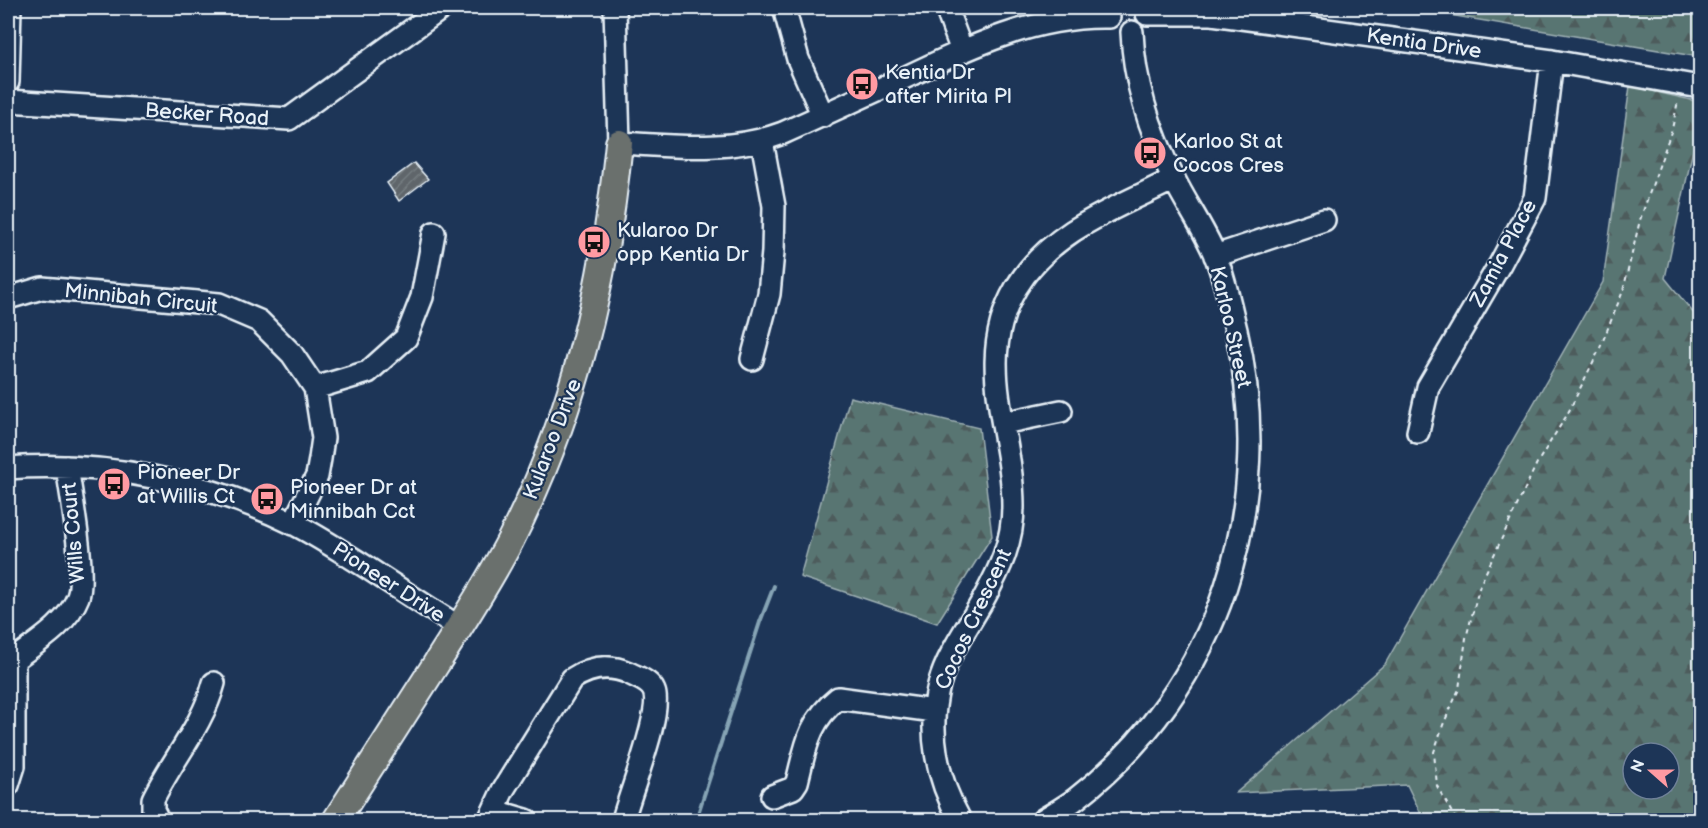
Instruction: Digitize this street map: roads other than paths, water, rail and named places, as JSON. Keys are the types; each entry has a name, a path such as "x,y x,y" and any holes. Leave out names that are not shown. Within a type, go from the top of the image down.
{"main road":[{"name":"Kularoo Drive","path":"336,820 459,627 511,539 541,475 569,400 593,316 612,207 619,143"}],"street":[{"path":"8,82 10,8"},
{"name":"Becker Road","path":"8,101 290,119 442,8"},
{"name":"Kularoo Drive","path":"615,8 619,143"},
{"path":"784,8 798,59 823,116"},
{"path":"946,8 962,51"},
{"path":"619,143 705,147 762,141 823,116 962,51 1004,35 1054,20 1110,12 1117,29 1132,32 1142,26 1146,11"},
{"name":"Kentia Drive","path":"1146,11 1212,14 1552,61 1691,85"},
{"name":"Karloo Street","path":"1043,820 1077,798 1110,769 1143,735 1175,693 1202,646 1224,597 1242,526 1248,484 1247,392 1240,347 1215,256 1174,179 1143,100 1132,55 1132,32"},
{"name":"Zamia Place","path":"1418,432 1428,387 1500,264 1535,198 1552,61"},
{"path":"752,358 770,294 773,252 774,206 762,141"},
{"name":"Cocos Crescent","path":"960,820 947,797 937,764 934,711 939,683 1002,565 1010,543 1013,505 1011,475 995,377 997,340 1005,312 1031,266 1048,248 1072,230 1174,179"},
{"path":"1215,256 1324,220"},
{"path":"315,388 368,372 406,338 422,297 434,233"},
{"name":"Minnibah Circuit","path":"8,298 42,288 219,304 259,321 292,354 315,388 323,438 320,459 317,476 293,524"},
{"path":"1003,423 1061,411"},
{"name":"Pioneer Drive","path":"8,468 67,467 137,475 211,491 293,524 326,542 459,627"},
{"name":"Wills Court","path":"11,661 55,627 78,596 81,578 67,467"},
{"path":"8,785 14,765 11,661"},
{"path":"526,820 492,816 503,790 572,679 584,671 595,668 622,670 646,682 654,690 657,700 654,718 623,820"},
{"path":"158,820 153,810 153,799 201,716 214,683"},
{"path":"772,796 794,788 814,724 825,708 838,698 934,711"}],"waterway":[{"path":"696,820 760,622 774,586"}],"place":[{"name":"Kentia Dr after Mirita Pl","path":"862,84"},
{"name":"Karloo St at Cocos Cres","path":"1150,153"},
{"name":"Kularoo Dr opp Kentia Dr","path":"594,242"},
{"name":"Pioneer Dr at Willis Ct","path":"114,484"},
{"name":"Pioneer Dr at Minnibah Cct","path":"267,499"}]}
